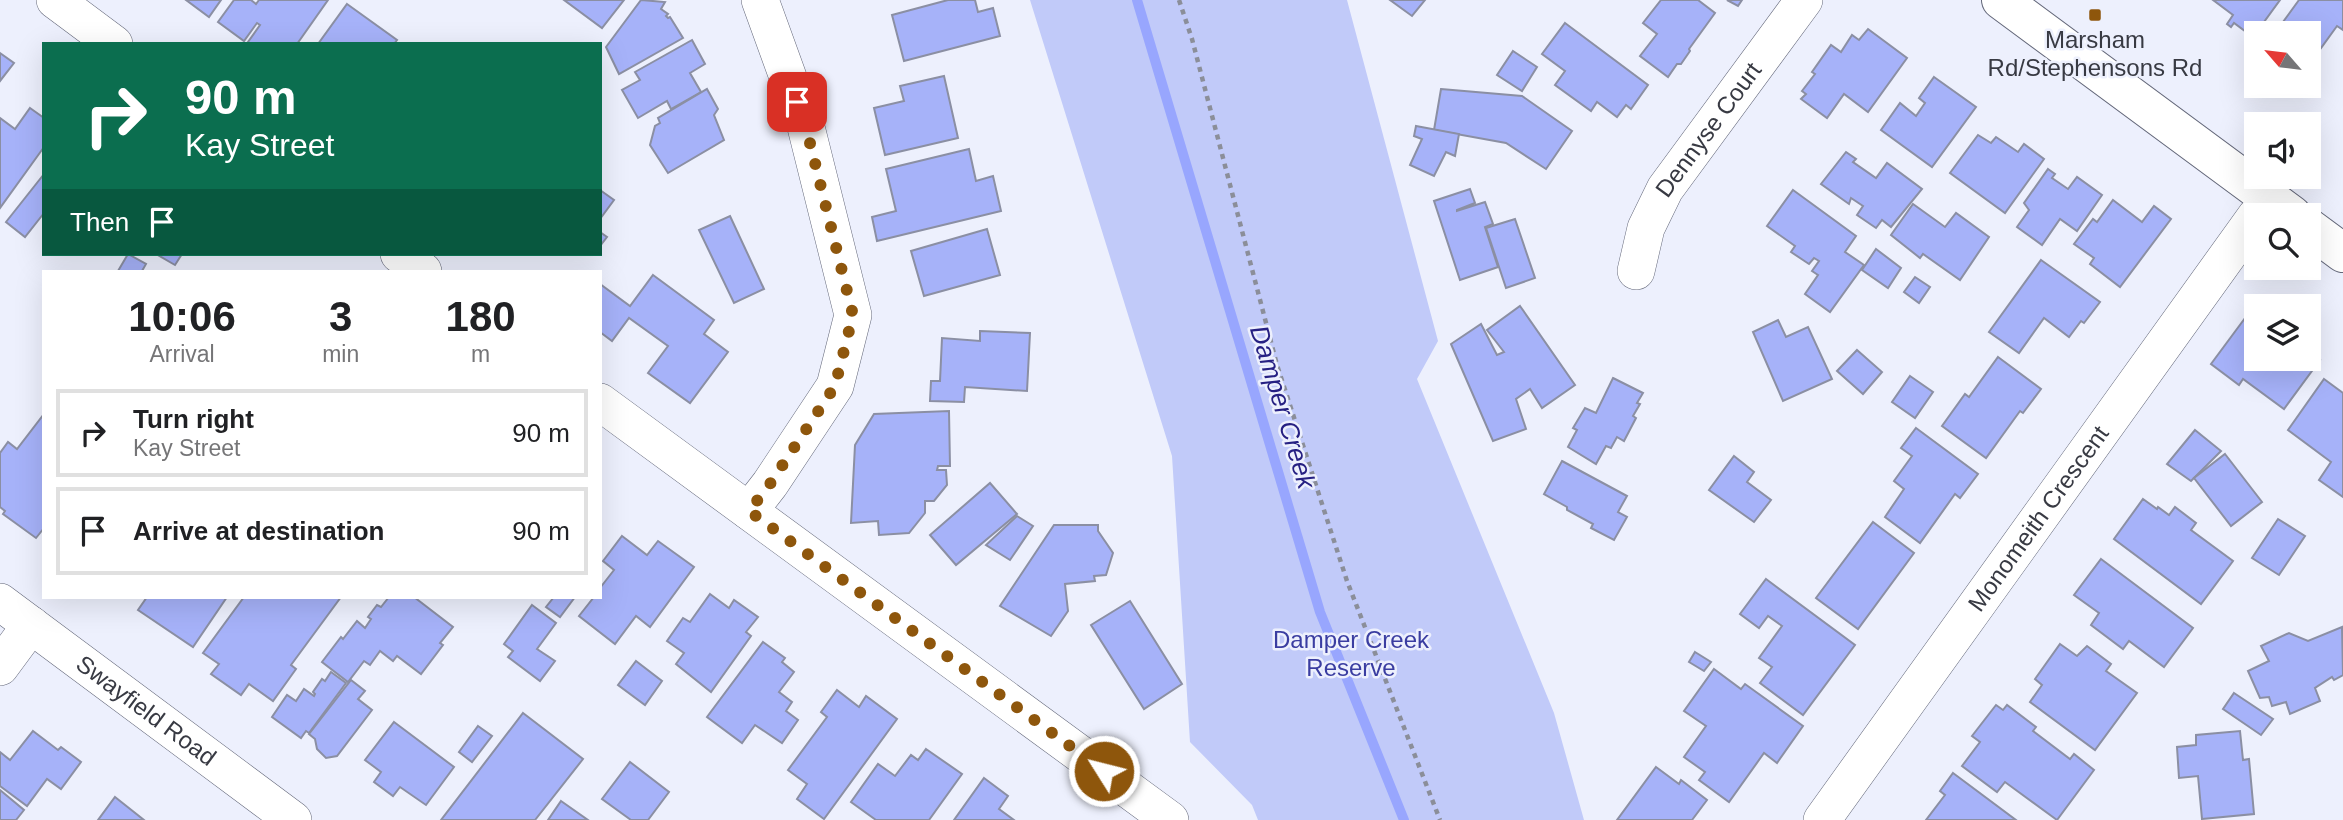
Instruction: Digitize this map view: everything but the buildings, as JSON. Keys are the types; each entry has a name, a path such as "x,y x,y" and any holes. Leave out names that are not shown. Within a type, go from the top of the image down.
{"main road":[{"path":"2001,0 2258,203"},
{"path":"2321,237 2343,253"}],"street":[{"path":"55,0 111,42"},
{"path":"749,511 835,386 853,315 806,127 760,0"},
{"name":"Dennyse Court","path":"1636,271 1646,228 1665,190 1804,0"},
{"name":"Monomeith Crescent","path":"1822,820 2244,244"},
{"path":"402,256 422,270"},
{"path":"602,403 1170,820"},
{"name":"Swayfield Road","path":"0,602 293,820"},
{"path":"0,667 31,625"}],"path":[{"path":"1179,0 1192,39 1277,365 1347,581 1440,820"}],"green space":[{"name":"Damper Creek Reserve","path":"1030,0 1347,0 1438,341 1417,379 1554,713 1584,820 1258,820 1252,805 1190,742 1172,456"}],"waterway":[{"name":"Damper Creek","path":"1137,0 1320,612 1404,820"}],"place":[{"name":"Marsham Rd/Stephensons Rd","path":"2095,15"}],"route":[{"path":"797,102 806,127 853,315 835,386 749,511 1104,771"}]}
